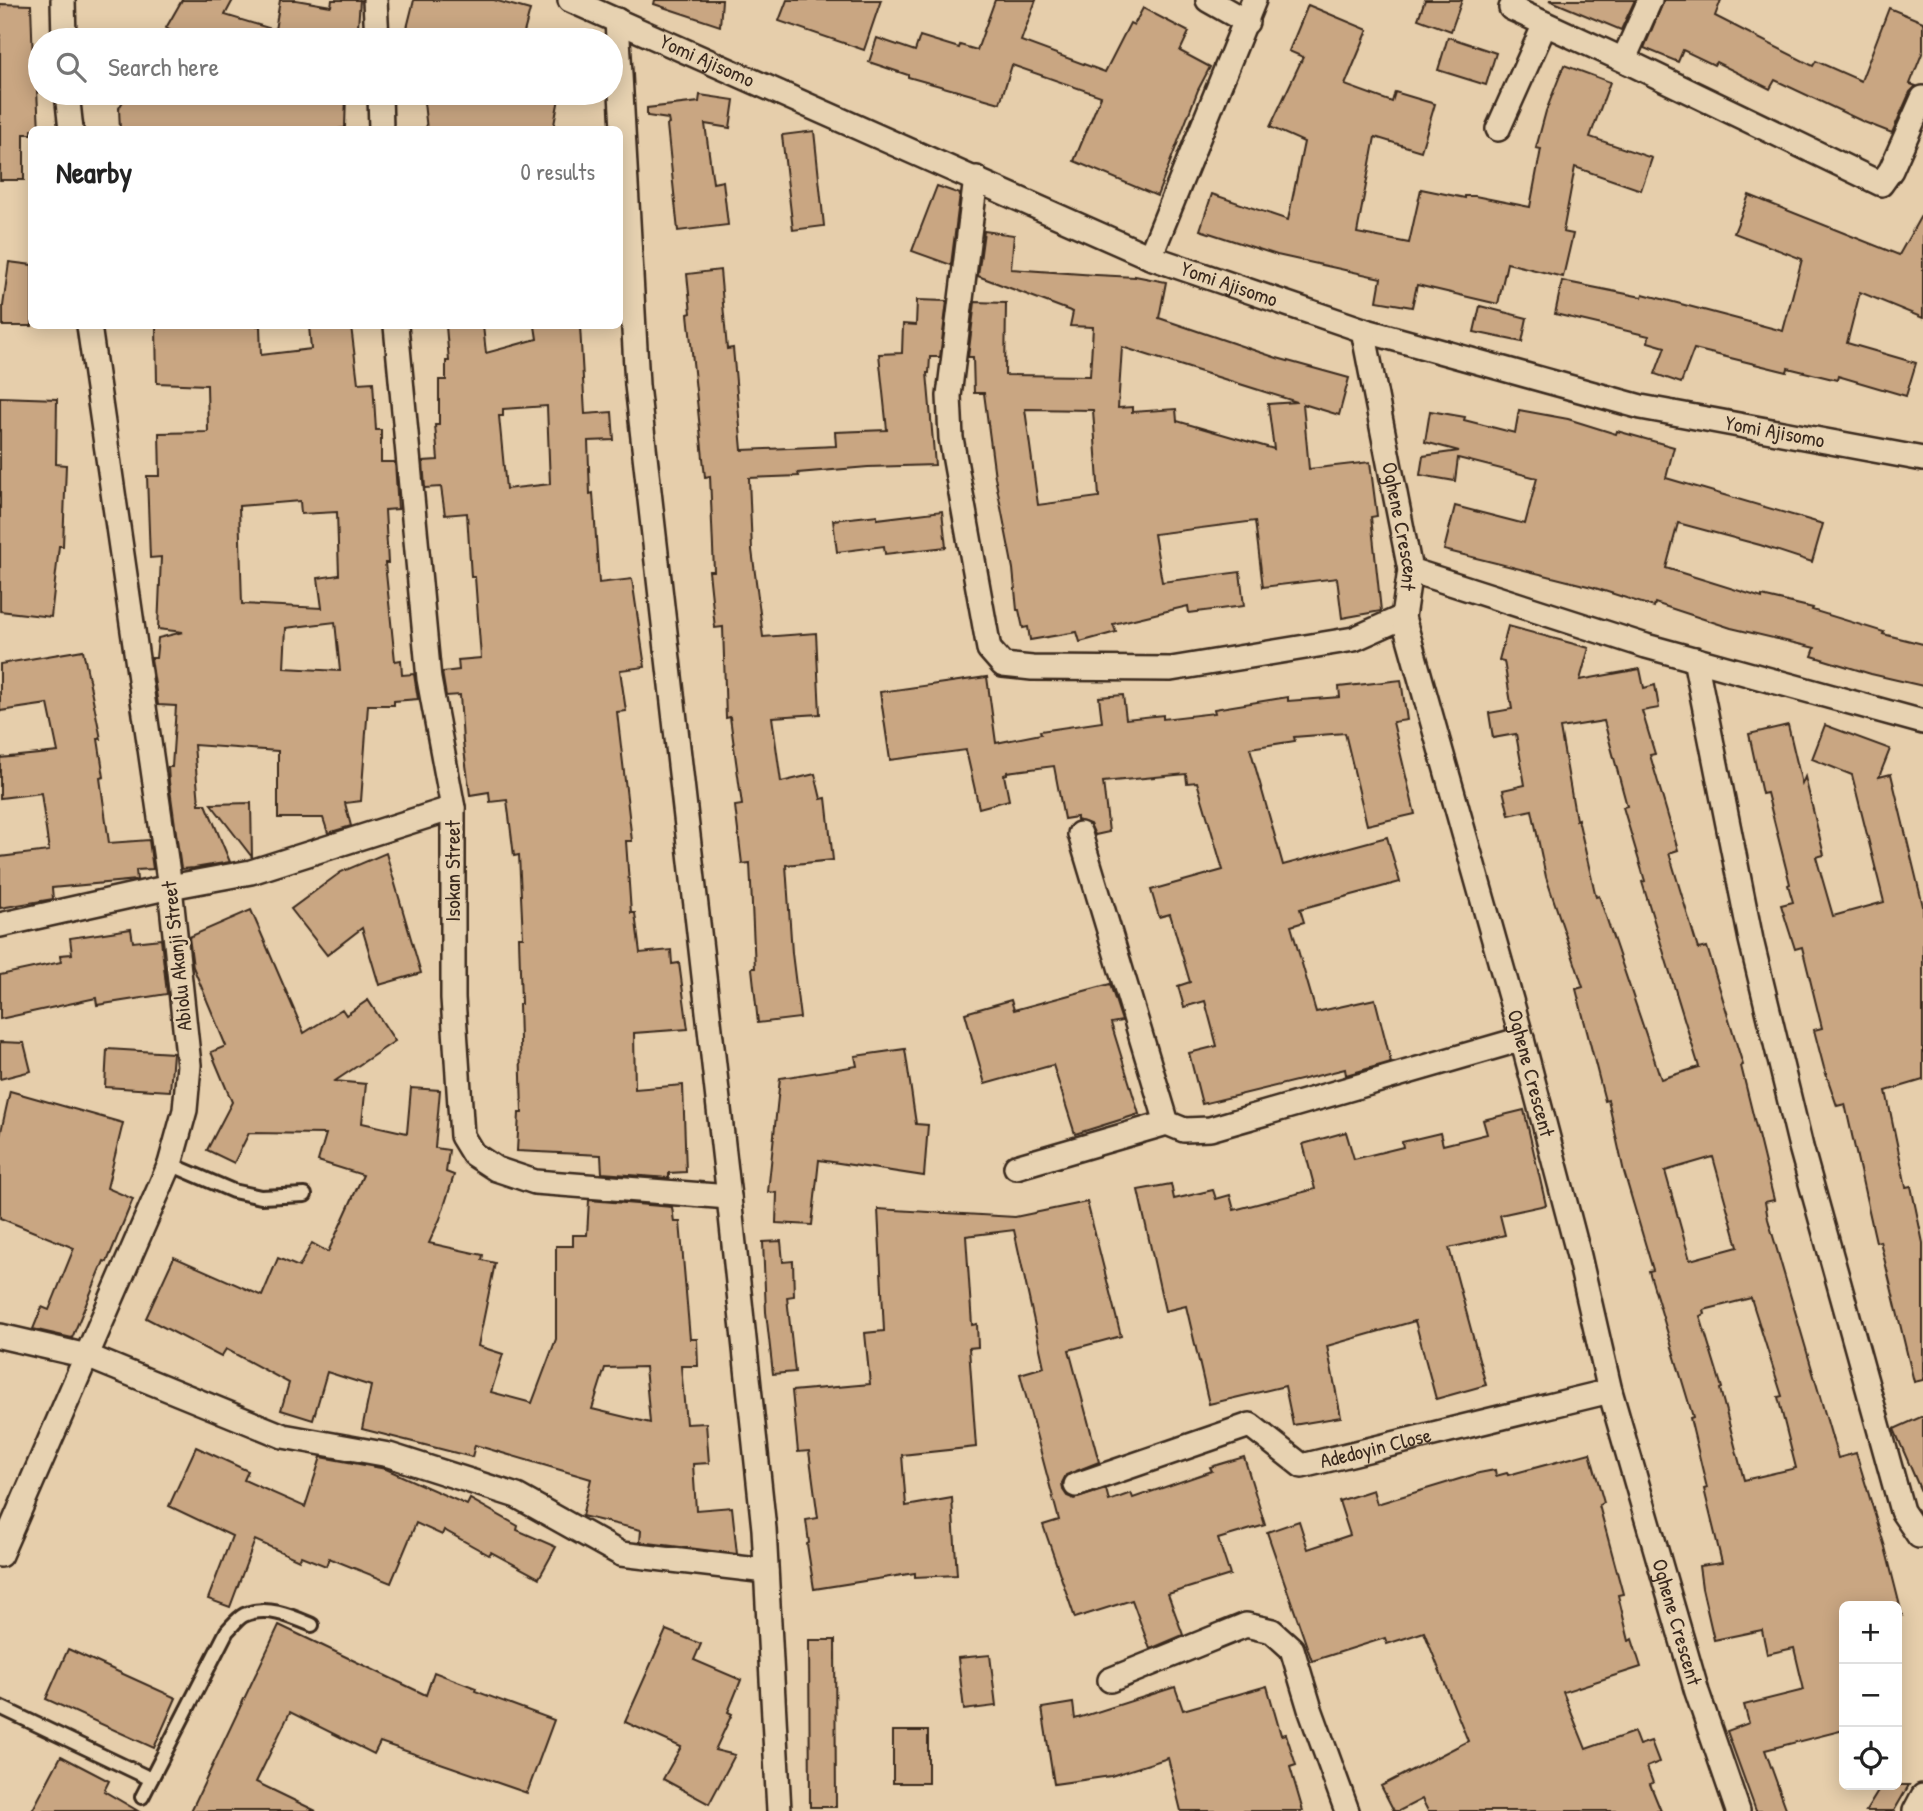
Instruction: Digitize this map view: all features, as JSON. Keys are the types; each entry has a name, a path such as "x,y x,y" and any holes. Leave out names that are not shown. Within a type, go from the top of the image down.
{"street":[{"path":"64,0 64,28"},
{"path":"375,0 376,28"},
{"name":"Yomi Ajisomo","path":"570,0 1150,257 1363,330 1641,407 1923,459"},
{"path":"1208,0 1247,22"},
{"path":"1150,257 1254,0"},
{"path":"1628,62 1628,52 1650,0"},
{"path":"1511,8 1881,184 1891,170 1923,99"},
{"path":"617,20 617,28"},
{"path":"1498,129 1545,24"},
{"path":"68,105 71,126"},
{"path":"381,105 382,126"},
{"path":"622,105 623,126"},
{"path":"623,130 637,385 764,1529 779,1811"},
{"path":"976,178 949,396 951,438 989,649 1003,665 1032,668 1171,669 1354,639 1403,617"},
{"name":"Abiolu Akanji Street","path":"0,1555 170,1164 184,1110 189,1065 170,887 89,329"},
{"name":"Isokan Street","path":"396,329 429,678 453,808 453,998 462,1136 472,1154 496,1169 535,1182 729,1197"},
{"name":"Oghene Crescent","path":"1363,330 1410,570 1403,617 1522,1039 1579,1256 1610,1391 1697,1692 1738,1811"},
{"path":"1410,570 1646,646 1923,722"},
{"path":"1695,659 1751,940 1801,1147 1902,1511 1919,1536 1923,1533"},
{"path":"0,925 251,872 453,808"},
{"path":"1080,834 1167,1123"},
{"path":"1016,1167 1167,1123 1184,1130 1210,1129 1522,1039"},
{"path":"0,1336 87,1356 283,1436 389,1455 517,1496 621,1554 766,1571"},
{"name":"Adedoyin Close","path":"1076,1485 1250,1425 1302,1466 1610,1391"},
{"path":"1110,1680 1246,1625 1272,1631 1292,1649 1310,1709 1348,1811"},
{"path":"1915,1811 1923,1796"}],"lane":[{"path":"170,1164 233,1191 261,1197 305,1195"},
{"path":"142,1797 227,1631 243,1616 260,1611 282,1612 312,1625"},
{"path":"0,1707 151,1779"}],"building":[{"path":"182,0 233,0 225,15 268,28 166,28"},
{"path":"280,0 331,6 332,0 360,0 358,28 275,28"},
{"path":"414,0 494,0 530,10 525,28 407,28"},
{"path":"655,0 722,0 720,26 654,4"},
{"path":"787,0 881,0 864,50 779,21"},
{"path":"995,0 1036,0 1021,41 1105,72 1130,23 1134,25 1143,8 1189,32 1180,51 1210,67 1198,90 1157,196 1074,161 1101,96 1012,65 1000,103 908,77 869,62 877,38 915,51 920,36 959,48 960,45 977,50"},
{"path":"1425,0 1462,0 1451,31 1418,19"},
{"path":"1549,0 1635,0 1621,30"},
{"path":"1664,0 1721,0 1715,16 1813,66 1816,61 1861,81 1889,8 1923,22 1923,51 1910,84 1916,86 1910,92 1892,133 1775,80 1770,89 1716,62 1714,65 1683,50 1678,62 1644,48"},
{"path":"0,4 31,5 32,28 28,28 28,105 38,105 39,126 28,126 28,134 24,134 24,180 0,180"},
{"path":"1308,5 1368,30 1345,85 1392,102 1395,92 1435,104 1421,151 1375,137 1357,233 1409,243 1421,189 1530,207 1541,149 1536,148 1546,111 1564,65 1610,82 1590,137 1652,158 1641,190 1575,167 1563,232 1573,234 1563,277 1507,263 1498,304 1417,285 1412,307 1377,301 1381,278 1277,255 1200,230 1212,194 1288,220 1304,142 1270,127 1303,57 1289,51"},
{"path":"1448,37 1496,53 1486,85 1438,70"},
{"path":"700,95 734,100 730,128 705,124 713,183 723,181 728,225 678,231 668,119 647,116 647,108 699,102"},
{"path":"121,105 346,105 345,126 120,126"},
{"path":"424,105 558,105 554,126 427,126"},
{"path":"814,131 824,226 793,230 782,135"},
{"path":"937,186 960,194 951,265 912,251"},
{"path":"1749,195 1899,255 1923,212 1923,318 1860,292 1847,343 1916,363 1906,396 1838,376 1837,380 1788,368 1787,372 1694,349 1681,383 1655,374 1665,347 1648,342 1649,336 1555,314 1562,281 1642,297 1643,294 1783,331 1802,259 1734,233"},
{"path":"984,231 1014,235 1011,269 1135,276 1166,282 1159,318 1277,358 1349,378 1339,415 1303,404 1309,469 1370,462 1377,516 1371,517 1381,611 1342,618 1337,578 1263,587 1255,521 1154,534 1162,582 1240,572 1244,606 1189,613 1188,606 1113,624 1116,632 1080,642 1077,632 1030,640 1028,627 1023,628 1017,610 1013,569 995,477 984,393 974,393 973,357 968,357 975,302 1006,303 1005,375 1090,376 1093,327 1070,326 1073,312 978,276","holes":["1122,347 1173,363 1297,402 1268,404 1274,449 1177,421 1176,409 1132,412 1132,407 1118,408","1025,409 1093,410 1099,497 1038,505"]},
{"path":"9,262 28,264 28,326 3,326"},
{"path":"720,270 727,349 733,348 742,450 836,446 835,432 887,430 879,354 902,353 903,324 916,325 917,300 947,301 940,357 930,357 927,373 935,465 868,467 798,473 799,476 749,478 752,550 763,637 816,633 820,714 772,717 781,782 815,774 821,799 826,798 833,860 786,865 800,1018 758,1023 752,968 755,968 750,863 742,864 735,806 742,805 730,717 726,718 723,627 715,628 709,571 714,571 710,476 705,477 688,314 691,313 687,274"},
{"path":"1480,306 1527,318 1522,342 1474,332"},
{"path":"156,329 260,329 261,355 311,349 309,329 351,329 358,383 373,382 376,430 381,430 381,462 395,462 398,509 385,510 388,563 385,563 395,661 401,660 402,675 414,674 418,699 394,701 394,705 368,705 361,801 345,803 351,826 328,833 323,818 278,818 278,751 194,745 199,804 206,804 230,862 181,869 168,767 172,767 176,706 158,705 151,658 156,658 158,638 183,632 158,629 161,557 150,558 147,476 160,476 159,433 208,432 207,385 157,383","holes":["300,501 301,514 337,512 339,575 318,578 322,608 242,604 239,506","335,622 340,671 284,668 286,628"]},
{"path":"446,329 483,329 486,353 537,339 535,329 580,329 585,414 612,412 614,440 588,441 590,494 593,493 599,583 632,579 645,667 620,670 626,711 617,712 632,841 626,841 631,913 635,913 640,953 671,950 672,964 679,963 688,1029 634,1033 635,1089 683,1085 686,1172 669,1173 669,1178 602,1173 601,1155 517,1151 519,1113 522,1113 519,937 523,937 519,855 514,856 507,800 490,802 489,792 470,795 460,695 446,696 442,672 459,670 458,660 481,658 475,577 471,577 467,513 445,515 441,487 425,488 423,461 438,460 435,425 439,425 439,380 446,380 446,361 449,361","holes":["547,406 550,484 506,489 499,416 503,416 503,409"]},
{"path":"0,397 57,399 56,464 66,465 63,546 59,546 51,617 0,611"},
{"path":"1519,410 1568,419 1616,434 1617,431 1674,447 1666,478 1823,524 1812,562 1678,523 1666,568 1762,598 1813,608 1812,610 1884,632 1883,634 1923,644 1923,686 1812,656 1815,648 1731,628 1655,603 1654,607 1592,587 1444,550 1455,506 1525,524 1537,478 1458,458 1455,481 1420,475 1423,456 1459,451 1425,442 1430,411 1465,417 1464,420 1515,433"},
{"path":"942,511 946,547 885,554 884,546 837,552 833,520 877,515 877,519"},
{"path":"1508,626 1589,648 1580,680 1640,669 1644,688 1655,685 1659,708 1642,711 1655,754 1650,755 1678,850 1669,853 1698,949 1707,947 1743,1065 1741,1066 1774,1200 1765,1202 1768,1219 1838,1458 1856,1453 1899,1601 1839,1601 1839,1731 1765,1750 1787,1811 1756,1811 1727,1731 1749,1723 1744,1705 1804,1690 1794,1648 1767,1654 1762,1630 1714,1640 1699,1566 1722,1563 1704,1489 1707,1488 1690,1418 1693,1417 1649,1271 1653,1270 1576,989 1583,987 1546,877 1532,810 1509,815 1503,790 1525,785 1516,734 1493,738 1489,713 1512,709 1504,661 1499,660","holes":["1604,721 1627,806 1623,807 1645,881 1642,882 1699,1067 1661,1079 1599,896 1596,897 1578,819 1576,820 1560,728","1713,1157 1738,1247 1690,1260 1665,1171","1751,1298 1782,1396 1778,1397 1796,1468 1744,1480 1720,1389 1722,1388 1700,1316 1705,1314 1704,1310"]},
{"path":"83,650 101,739 98,739 104,777 100,778 109,843 149,840 153,869 136,870 137,880 52,888 53,899 0,908 0,857 49,851 41,793 0,798 0,758 58,752 48,704 0,711 0,664"},
{"path":"987,677 996,743 1041,734 1040,731 1102,722 1099,697 1123,695 1126,719 1163,715 1163,719 1215,713 1214,709 1288,697 1288,701 1340,697 1339,687 1401,680 1407,720 1393,722 1415,814 1367,825 1345,733 1294,737 1295,741 1250,748 1283,865 1387,837 1400,882 1300,909 1304,922 1291,926 1316,1012 1375,999 1391,1062 1346,1075 1345,1069 1202,1104 1189,1053 1217,1046 1205,1001 1184,1007 1178,986 1190,982 1170,914 1159,917 1151,890 1223,870 1197,782 1187,783 1186,774 1103,782 1109,832 1095,835 1090,824 1077,820 1077,817 1064,819 1054,766 1007,772 1004,775 1009,800 979,808 966,750 890,760 880,692"},
{"path":"1788,725 1802,784 1805,777 1824,855 1816,857 1833,916 1884,902 1852,775 1812,759 1825,725 1890,749 1879,777 1891,774 1923,906 1923,1080 1886,1091 1906,1187 1911,1186 1923,1243 1923,1380 1914,1382 1880,1241 1876,1242 1845,1104 1837,1106 1814,1030 1822,1028 1802,947 1795,949 1781,905 1793,902 1788,885 1790,884 1767,793 1762,794 1749,734"},
{"path":"251,803 252,857 211,804"},
{"path":"386,853 421,973 379,985 362,928 327,955 291,909 341,872"},
{"path":"251,910 304,1033 342,1009 346,1015 368,1000 395,1041 335,1081 366,1084 362,1123 407,1133 411,1088 440,1090 435,1148 449,1150 446,1172 454,1175 429,1243 483,1255 482,1260 495,1263 478,1346 503,1354 491,1392 532,1403 556,1339 556,1246 573,1246 573,1235 587,1235 589,1200 672,1207 674,1222 680,1222 690,1339 697,1339 698,1366 681,1366 686,1424 706,1423 709,1463 693,1464 696,1510 732,1507 737,1554 640,1542 641,1530 582,1516 591,1479 475,1445 472,1457 362,1429 371,1386 327,1372 313,1420 281,1410 289,1383 226,1349 221,1357 146,1318 174,1257 262,1296 278,1258 299,1267 312,1243 328,1252 363,1175 318,1161 326,1134 249,1133 234,1163 207,1150 232,1102 211,1052 226,1046 193,967 189,937","holes":["645,1367 650,1423 592,1409 605,1368"]},
{"path":"131,929 133,942 161,939 167,994 97,1005 96,998 0,1019 0,975 61,962 60,955 72,954 70,938"},
{"path":"1110,984 1122,1021 1111,1023 1139,1114 1075,1134 1053,1065 985,1084 965,1013 1011,1000 1014,1010"},
{"path":"0,1042 24,1043 31,1071 0,1079"},
{"path":"107,1049 173,1053 170,1091 105,1087"},
{"path":"905,1049 916,1124 928,1125 924,1176 819,1160 812,1225 776,1223 777,1193 768,1192 780,1078 857,1066 855,1056"},
{"path":"10,1091 123,1123 107,1188 133,1199 72,1338 33,1329 42,1307 49,1310 74,1248 0,1218 0,1136"},
{"path":"1524,1110 1546,1205 1500,1215 1505,1235 1449,1248 1486,1385 1436,1399 1415,1321 1327,1346 1341,1417 1293,1425 1285,1386 1209,1404 1186,1306 1165,1311 1138,1190 1171,1184 1174,1199 1213,1190 1216,1199 1230,1195 1234,1210 1315,1189 1303,1144 1346,1132 1354,1159 1403,1147 1402,1142 1440,1133 1443,1145 1487,1134 1483,1120"},
{"path":"1087,1202 1121,1336 1069,1350 1099,1462 1066,1475 1062,1483 1063,1490 1067,1496 1074,1499 1106,1489 1109,1501 1131,1493 1133,1498 1212,1471 1210,1467 1244,1457 1265,1525 1218,1539 1230,1575 1168,1594 1183,1635 1150,1649 1132,1600 1075,1618 1043,1525 1059,1520 1020,1374 1044,1367 1014,1230 966,1236 972,1325 977,1324 978,1347 969,1348 976,1447 902,1455 906,1506 952,1498 957,1575 915,1577 915,1573 814,1589 806,1520 818,1518 809,1451 798,1452 792,1391 870,1384 865,1333 884,1331 878,1209 1015,1217"},
{"path":"781,1241 783,1262 793,1261 794,1296 787,1297 795,1372 773,1374 766,1312 763,1242"},
{"path":"1923,1416 1923,1496 1894,1429"},
{"path":"196,1447 248,1471 244,1480 305,1507 321,1457 386,1469 467,1505 470,1499 518,1526 517,1530 556,1547 539,1578 444,1530 442,1535 416,1523 391,1583 329,1558 326,1566 301,1556 299,1560 255,1540 230,1607 208,1599 232,1536 169,1506"},
{"path":"1590,1453 1604,1503 1599,1505 1623,1594 1618,1595 1629,1641 1632,1639 1641,1667 1563,1692 1586,1749 1634,1732 1639,1745 1651,1741 1659,1762 1647,1767 1653,1783 1650,1784 1661,1811 1428,1811 1422,1799 1394,1811 1381,1786 1468,1741 1424,1632 1387,1644 1385,1638 1312,1661 1267,1532 1299,1521 1308,1549 1350,1535 1339,1501 1373,1490 1377,1504 1479,1473 1495,1470 1496,1476 1508,1475"},
{"path":"279,1625 426,1695 434,1672 476,1688 475,1691 554,1720 527,1793 380,1742 374,1754 290,1712 256,1782 316,1811 191,1811"},
{"path":"666,1630 701,1644 694,1660 741,1680 728,1712 732,1714 715,1750 735,1755 709,1804 663,1779 681,1747 625,1722"},
{"path":"809,1640 835,1640 836,1807 810,1807"},
{"path":"68,1649 176,1698 154,1748 46,1699"},
{"path":"990,1655 996,1706 964,1710 958,1658"},
{"path":"1267,1686 1281,1735 1286,1734 1296,1765 1290,1767 1303,1811 1181,1811 1168,1758 1111,1776 1054,1784 1042,1708 1073,1703 1075,1719 1175,1687 1183,1710"},
{"path":"893,1731 928,1731 928,1783 893,1783"},
{"path":"61,1756 109,1781 104,1791 138,1811 32,1811"},
{"path":"1902,1785 1909,1785 1894,1811 1866,1811 1879,1790 1902,1790"}]}
